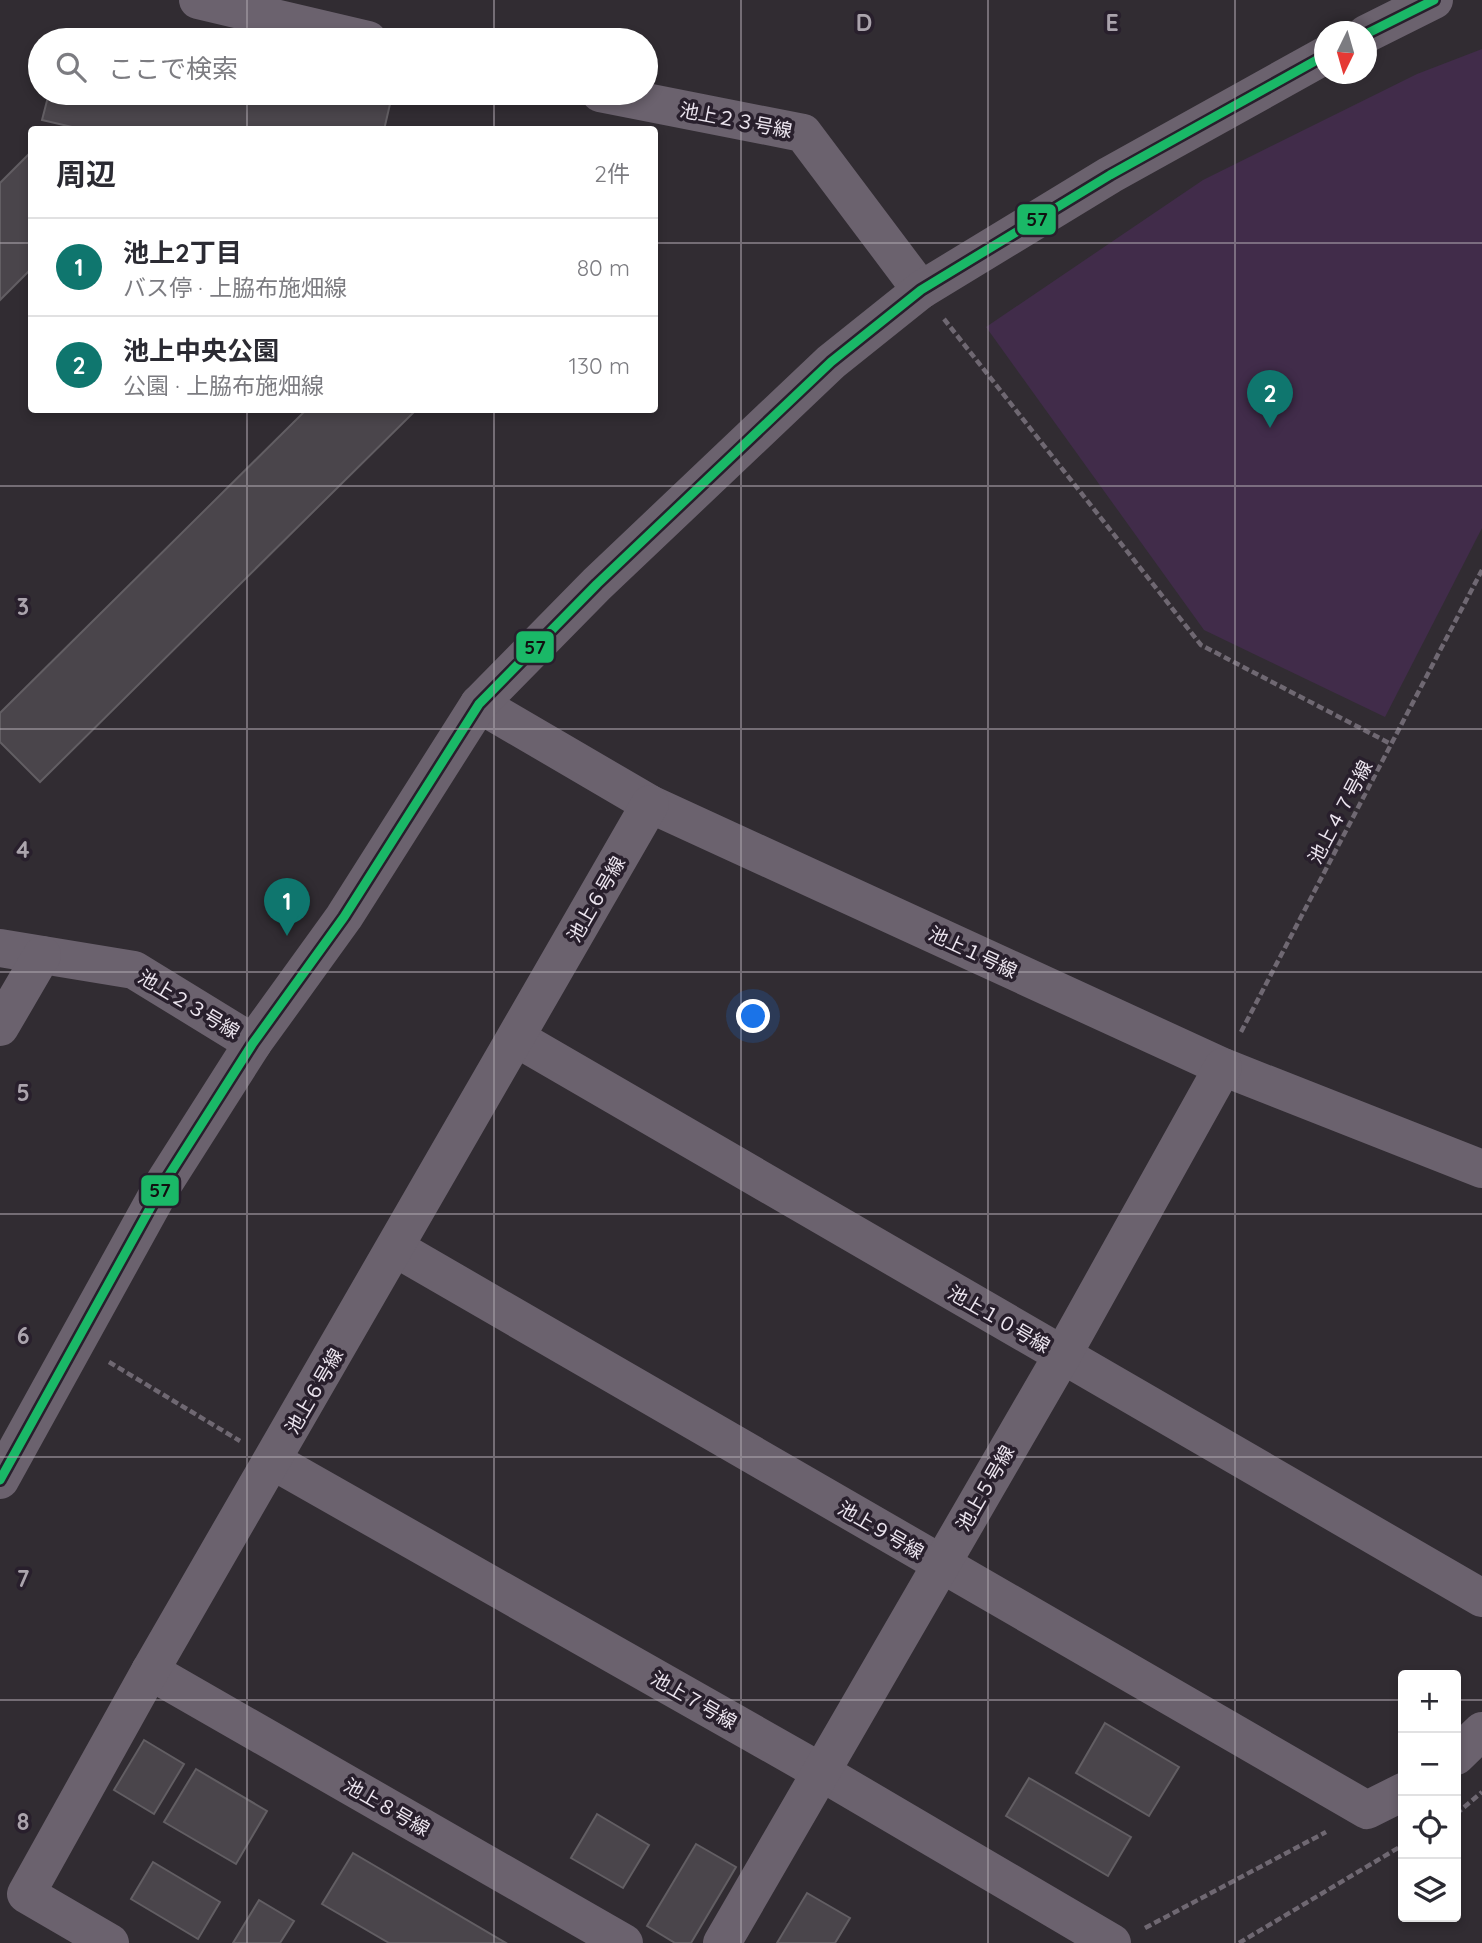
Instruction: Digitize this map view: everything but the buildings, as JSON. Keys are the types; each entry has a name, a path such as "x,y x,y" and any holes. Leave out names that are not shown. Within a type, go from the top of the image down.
{"street":[{"path":"198,0 317,28"},
{"path":"1377,29 1434,0"},
{"path":"0,1480 164,1183 253,1043 344,917 479,704 597,584 831,362 921,290 1110,175 1314,62"},
{"name":"池上２３号線","path":"658,104 803,133 921,290"},
{"name":"池上１号線","path":"479,704 650,804 1223,1067 1482,1169"},
{"name":"池上６号線","path":"110,1943 26,1894 150,1671 397,1249 650,804"},
{"name":"池上２３号線","path":"0,948 134,970 253,1043"},
{"path":"0,1027 42,955"},
{"name":"池上１０号線","path":"516,1038 1482,1598"},
{"name":"池上５号線","path":"722,1943 1062,1356 1223,1067"},
{"name":"池上９号線","path":"397,1249 1367,1810"},
{"name":"池上７号線","path":"273,1461 821,1772 1126,1937"},
{"name":"池上８号線","path":"150,1671 624,1943"},
{"path":"1461,1751 1482,1731"},
{"path":"1367,1810 1398,1794"}],"path":[{"path":"921,290 1201,645 1391,744"},
{"name":"池上４７号線","path":"1223,1067 1482,570"},
{"path":"78,1343 273,1461"},
{"path":"1461,1810 1482,1792"},
{"path":"1126,1937 1367,1810"},
{"path":"1239,1943 1398,1848"}],"shaded area":[{"path":"1482,49 1482,528 1385,717 1204,630 986,327 1203,180 1417,74"}],"transit line":[{"name":"57","path":"1377,28 1434,0"},
{"name":"57","path":"0,1480 164,1183 253,1043 344,917 479,704 597,584 831,362 921,290 1110,175 1314,62"}],"place":[{"name":"池上中央公園","path":"1270,428"},
{"name":"池上2丁目","path":"287,936"}]}
